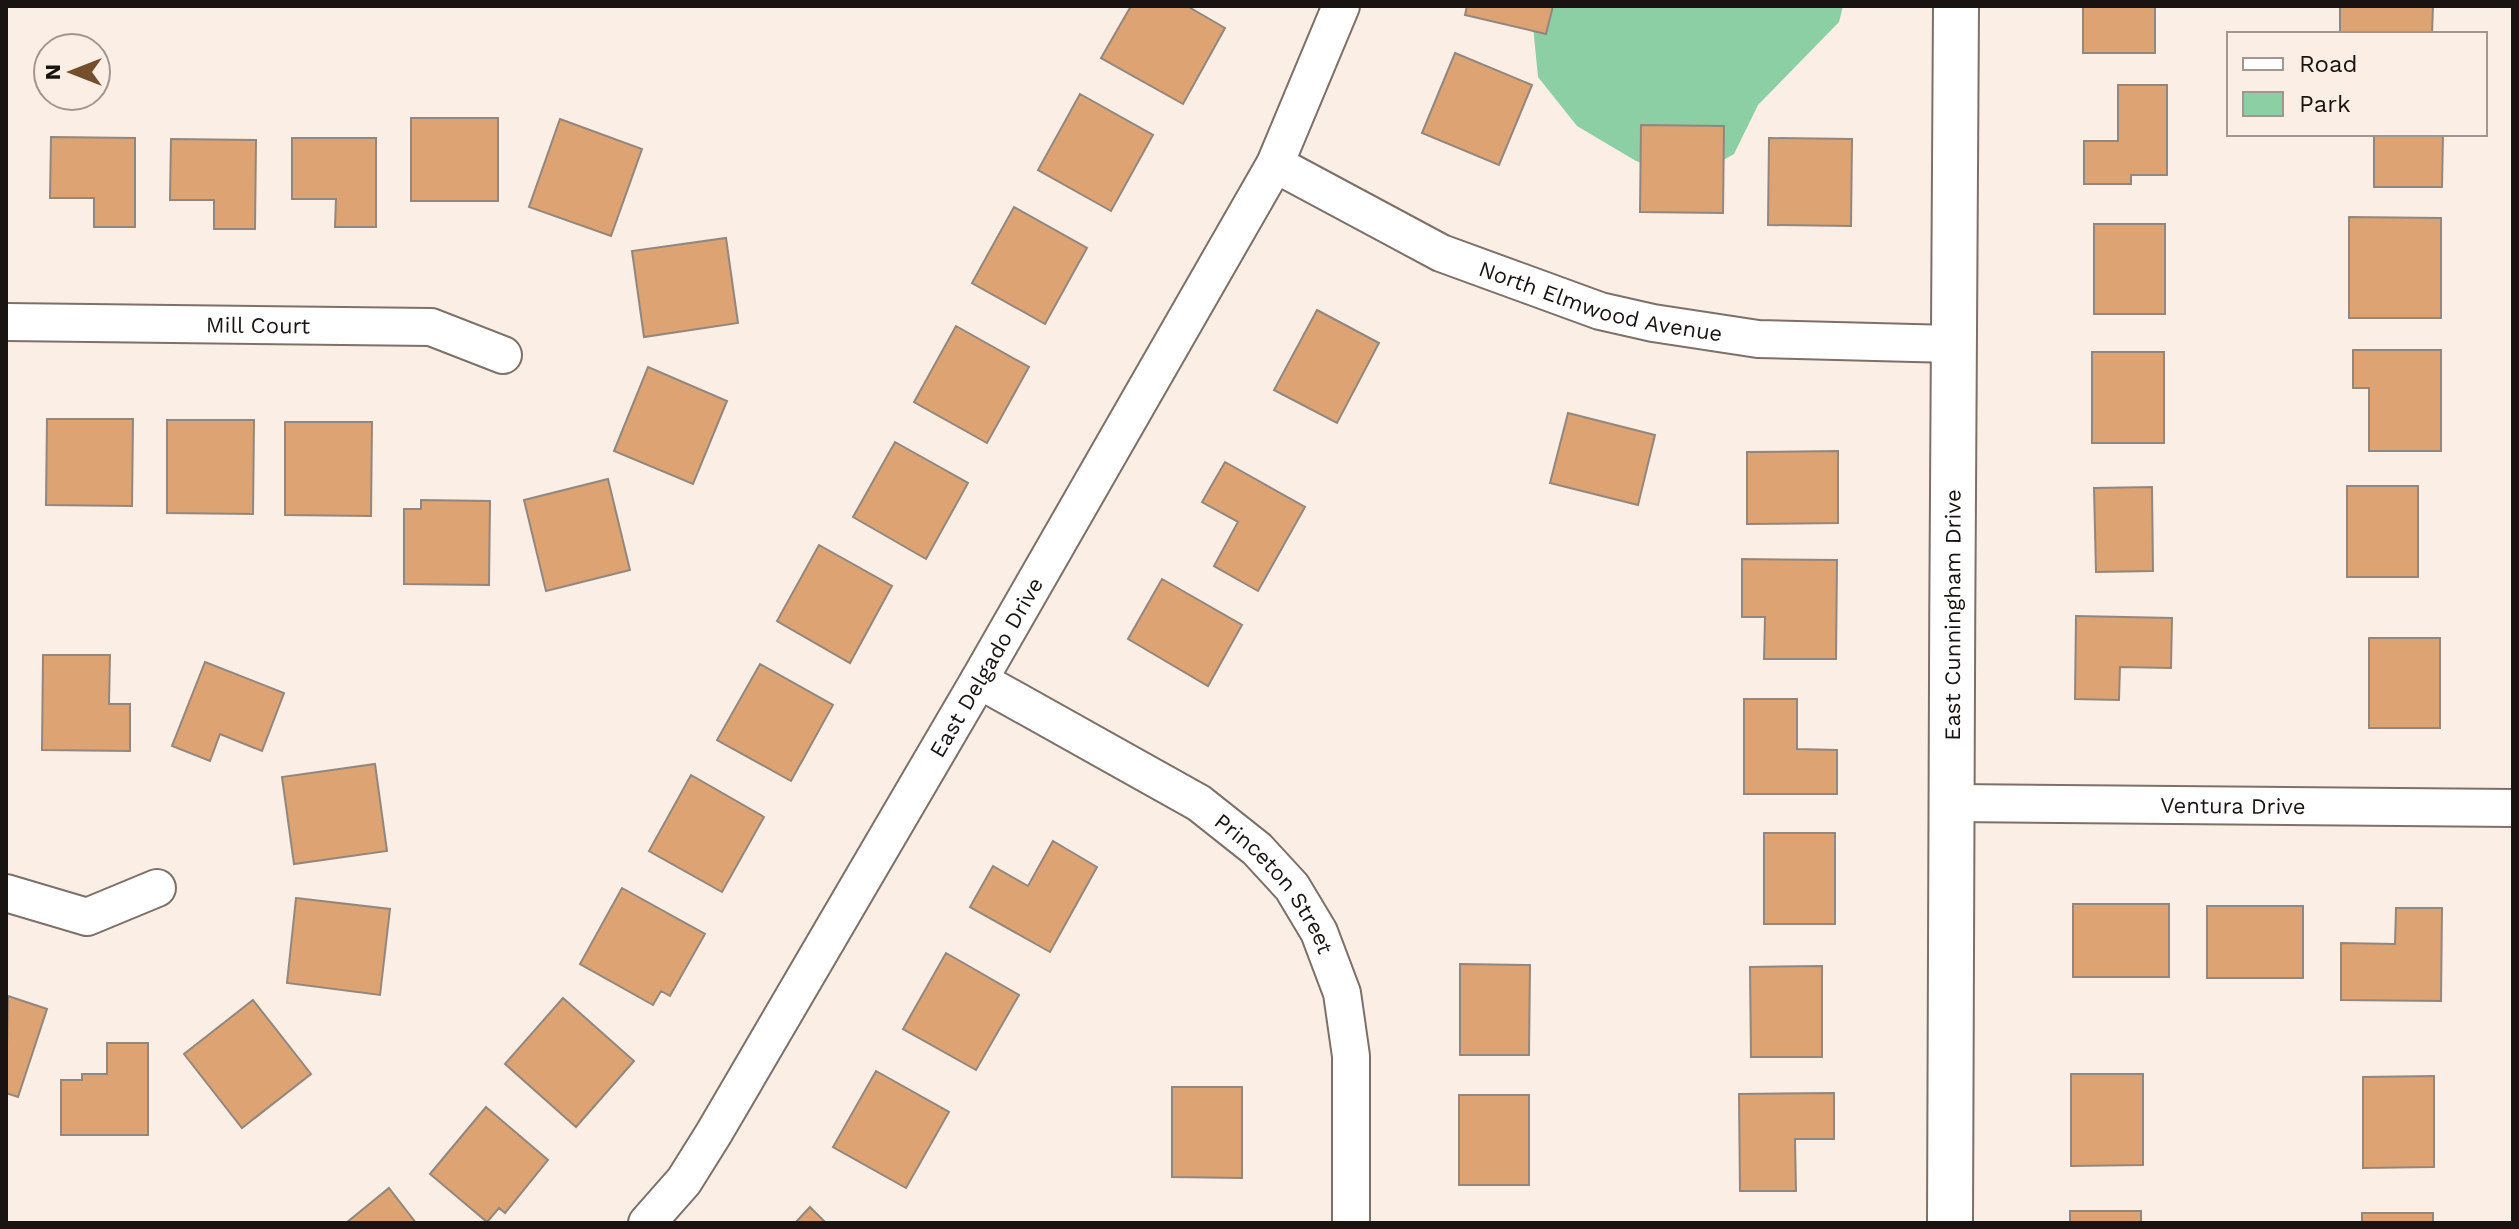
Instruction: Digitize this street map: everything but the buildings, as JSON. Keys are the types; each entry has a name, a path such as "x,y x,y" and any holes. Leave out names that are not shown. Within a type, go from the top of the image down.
{"street":[{"name":"East Delgado Drive","path":"647,1223 684,1181 714,1133 1275,164 1305,99 1341,6"},
{"name":"East Cunningham Drive","path":"1950,1223 1956,6"},
{"name":"North Elmwood Avenue","path":"1275,164 1441,253 1600,311 1679,328 1758,339 1952,344"},
{"name":"Mill Court","path":"6,322 431,327 503,355"},
{"name":"Princeton Street","path":"979,680 1199,803 1257,849 1292,887 1319,932 1342,993 1351,1056 1351,1223"},
{"name":"Ventura Drive","path":"1953,803 2513,808"},
{"path":"6,893 87,917 157,888"}],"green space":[{"path":"1531,6 1843,6 1839,22 1758,105 1734,154 1709,168 1709,185 1636,161 1577,126 1538,77"}]}
